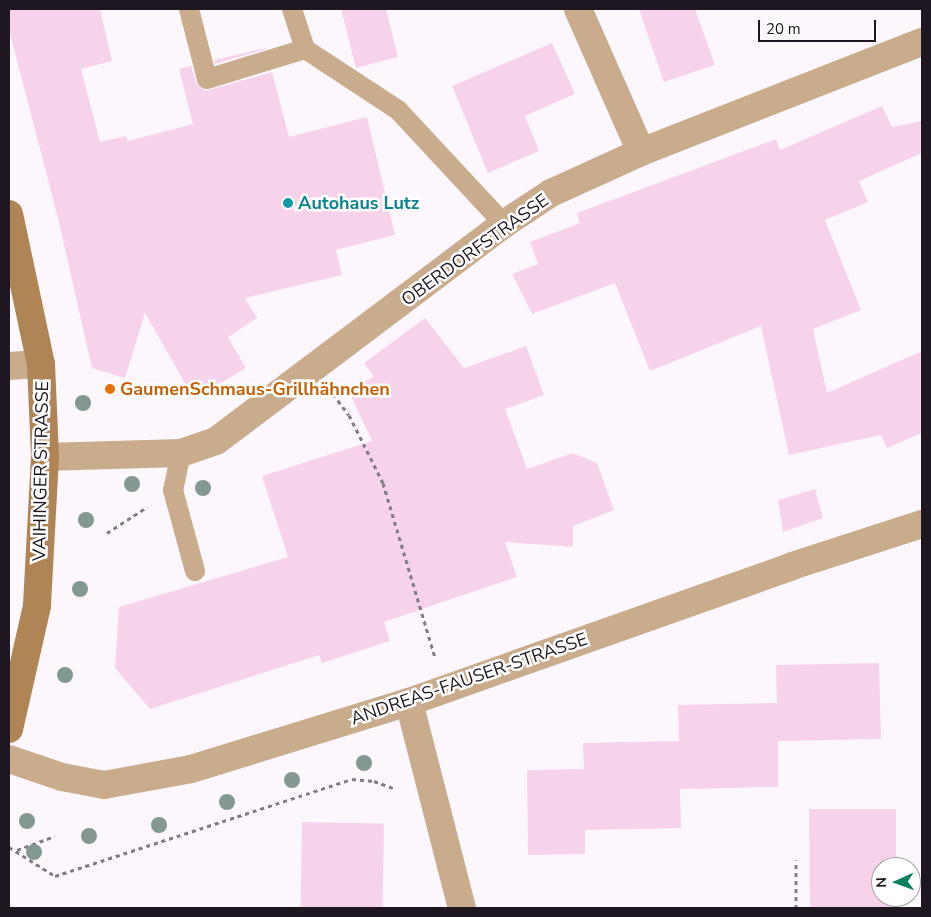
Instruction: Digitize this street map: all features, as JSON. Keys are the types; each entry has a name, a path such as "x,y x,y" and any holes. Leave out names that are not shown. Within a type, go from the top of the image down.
{"main road":[{"name":"VAIHINGER STRASSE","path":"9,214 41,364 45,457 37,606 9,729"}],"street":[{"path":"578,9 641,152"},
{"name":"OBERDORFSTRASSE","path":"45,457 181,453 216,441 315,369 504,224 550,194 641,152 922,42"},
{"path":"9,366 41,364"},
{"name":"ANDREAS-FAUSER-STRASSE","path":"9,759 62,777 104,785 192,769 409,702 792,566 922,524"},
{"path":"409,702 462,908"}],"lane":[{"path":"188,9 207,79 305,49"},
{"path":"292,9 305,49 398,110 504,224"},
{"path":"181,453 173,490 195,571"}],"path":[{"path":"315,369 349,416 383,483 446,689"},
{"path":"107,533 173,490"},
{"path":"9,847 55,876 352,779 374,780 398,790 428,776"},
{"path":"16,850 55,836"},
{"path":"796,860 796,908"}],"building":[{"path":"9,9 100,9 112,61 81,69 100,142 126,136 128,141 193,124 179,69 191,66 196,82 205,91 272,72 289,137 367,117 395,235 336,250 342,275 245,298 257,318 228,337 246,368 194,399 145,313 125,378 92,368 58,218 9,30"},
{"path":"341,9 386,9 398,57 356,68"},
{"path":"639,9 695,9 715,65 664,82"},
{"path":"552,43 575,94 525,116 539,151 488,173 452,86"},
{"path":"266,49 215,64 214,60"},
{"path":"882,106 892,127 922,121 922,153 859,181 868,202 825,220 861,310 813,329 827,393 922,351 922,433 887,448 881,435 789,455 761,326 650,371 615,283 532,314 512,274 538,264 530,242 580,223 577,213 776,139 780,150"},
{"path":"425,318 464,368 526,346 544,395 505,409 527,469 573,453 597,463 614,510 573,526 573,547 505,542 517,577 384,622 390,641 322,663 319,655 150,709 115,668 119,607 288,557 262,476 372,441 348,390 374,377 364,363"},
{"path":"815,489 823,518 783,532 778,500"},
{"path":"879,663 881,739 778,741 778,787 680,789 681,828 585,830 585,854 528,855 527,770 584,769 583,743 679,741 678,705 777,703 776,665"},
{"path":"809,809 896,809 896,857 871,857 871,907 896,908 810,908"},
{"path":"302,822 384,823 383,908 300,908"}],"place":[{"name":"Autohaus Lutz","path":"288,203"},
{"name":"GaumenSchmaus-Grillhähnchen","path":"110,389"}]}
